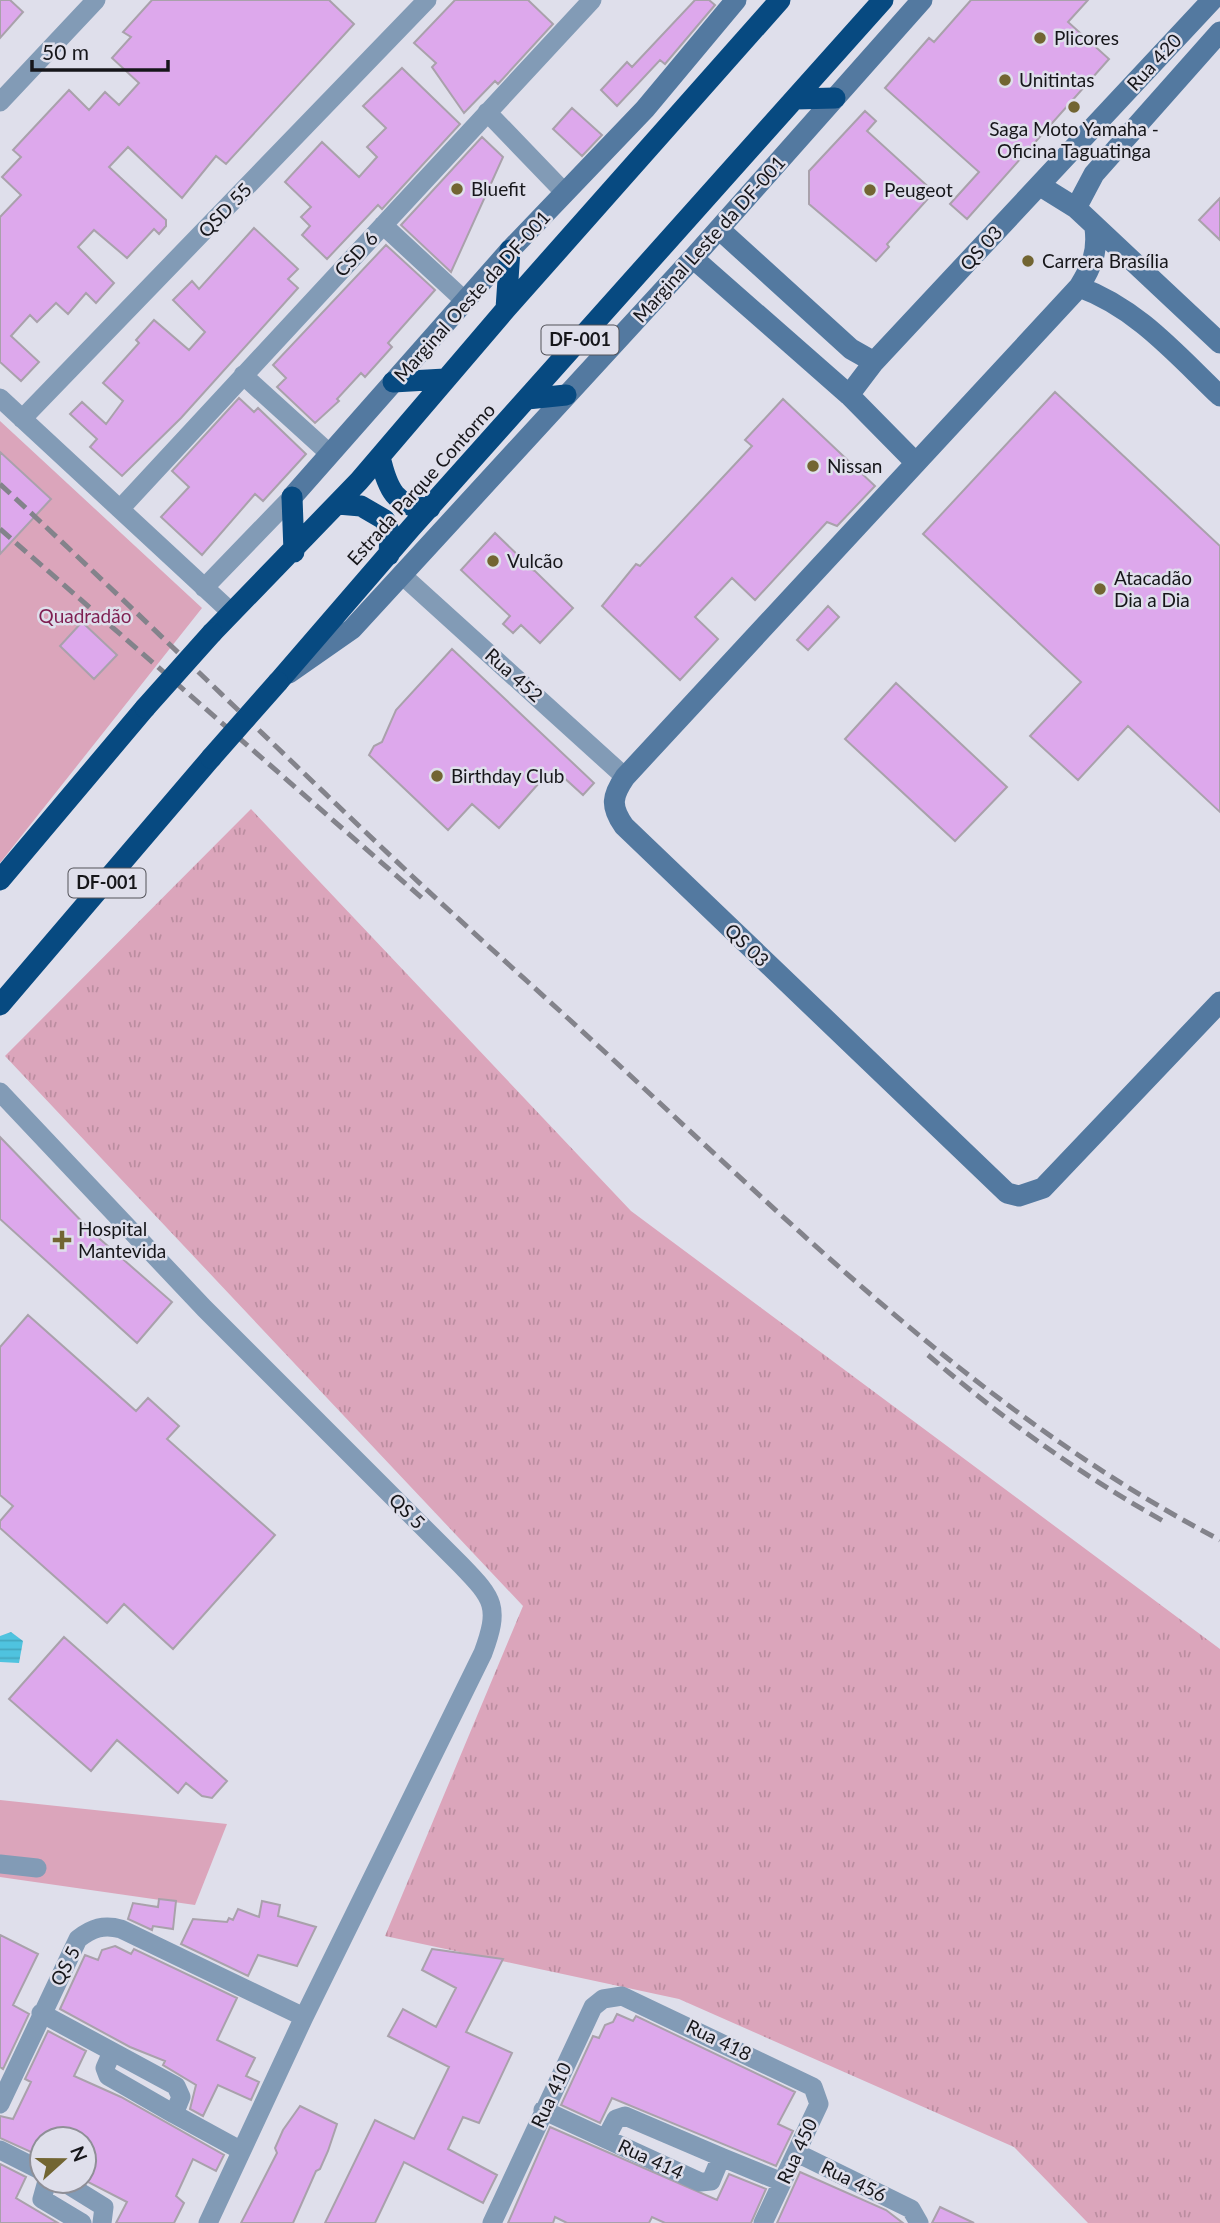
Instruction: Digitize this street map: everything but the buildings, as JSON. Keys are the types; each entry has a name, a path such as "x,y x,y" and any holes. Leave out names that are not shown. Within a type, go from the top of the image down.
{"highway":[{"path":"0,880 145,708 212,633 338,504 506,309 780,0"},
{"name":"Estrada Parque Contorno","path":"0,1005 388,555 883,0"},
{"path":"796,99 835,98"},
{"path":"506,309 510,250"},
{"path":"393,382 445,379"},
{"path":"527,399 566,395"},
{"path":"380,457 386,483 393,495 404,505 430,508"},
{"path":"292,497 294,552"},
{"path":"338,504 362,506 385,520 390,534 388,555"}],"main road":[{"name":"Marginal Oeste da DF-001","path":"292,497 510,250 645,109 736,0"},
{"name":"Marginal Leste da DF-001","path":"280,680 352,629 719,229 922,0"},
{"name":"Rua 420","path":"1039,185 1212,0"},
{"name":"Rua 420","path":"1076,208 1094,174 1220,32"},
{"path":"1039,185 1076,208 1220,343"},
{"name":"QS 03","path":"849,395 874,362 1039,185"},
{"name":"QS 03","path":"1095,228 1098,247 1093,265 1079,287 625,776 612,796 614,807 624,827 1007,1193 1018,1196 1043,1188 1220,1002"},
{"path":"719,229 851,349 874,362"},
{"path":"692,258 849,395 916,463"},
{"path":"1079,287 1107,297 1134,314 1220,396"},
{"path":"766,322 776,308 791,296"}],"street":[{"path":"0,102 96,0"},
{"name":"QSD 55","path":"22,419 427,0"},
{"name":"CSD 6","path":"120,509 592,0"},
{"path":"487,112 565,193"},
{"path":"383,225 465,301"},
{"path":"243,376 330,454"},
{"path":"0,398 232,613"},
{"name":"Marginal Oeste da DF-001","path":"204,588 292,497"},
{"name":"Rua 452","path":"402,575 625,776"},
{"name":"QS 5","path":"0,1093 204,1308 461,1564 487,1592 493,1603 494,1616 484,1653 304,2017 208,2223"},
{"path":"0,1864 37,1868"},
{"name":"QS 5","path":"0,2104 9,2064 41,2013 78,1939 88,1931 109,1925 304,2017"},
{"name":"Rua 410","path":"492,2223 593,2007 603,1999 622,1996 632,1998"},
{"name":"Rua 418","path":"632,1998 806,2081"},
{"path":"41,2013 112,2052 105,2068 108,2076 240,2150"},
{"name":"Rua 450","path":"763,2223 819,2104 813,2087 806,2081"},
{"name":"Rua 414","path":"543,2110 700,2182 710,2181 721,2157"},
{"name":"Rua 414","path":"606,2138 616,2119 625,2116 782,2182"},
{"path":"0,2150 28,2164"},
{"name":"Rua 456","path":"797,2153 915,2216"},
{"path":"43,2195 42,2200 82,2223"},
{"path":"85,2195 104,2207 102,2223"}],"green space":[{"name":"Quadradão","path":"0,421 202,608 0,863"},
{"path":"251,809 631,1211 1220,1649 1220,2223 1088,2223 1014,2147 679,1999 385,1936 523,1606 5,1056"},
{"path":"0,1800 227,1824 195,1905 0,1877"}],"water":[{"path":"11,1632 23,1641 19,1663 0,1662 0,1636"}],"railway":[{"path":"0,484 412,876 841,1269 985,1388 1060,1443 1139,1494 1220,1540"},
{"path":"0,529 422,898"},
{"path":"928,1355 1042,1444 1102,1485 1165,1522"}],"place":[{"name":"Plicores","path":"1040,38"},
{"name":"Unitintas","path":"1005,80"},
{"name":"Saga Moto Yamaha - Oficina Taguatinga","path":"1074,107"},
{"name":"Bluefit","path":"457,189"},
{"name":"Peugeot","path":"870,190"},
{"name":"Carrera Brasília","path":"1028,261"},
{"name":"Nissan","path":"813,466"},
{"name":"Vulcão","path":"493,561"},
{"name":"Atacadão Dia a Dia","path":"1100,589"},
{"name":"Birthday Club","path":"437,776"},
{"name":"Hospital Mantevida","path":"62,1240"}]}
